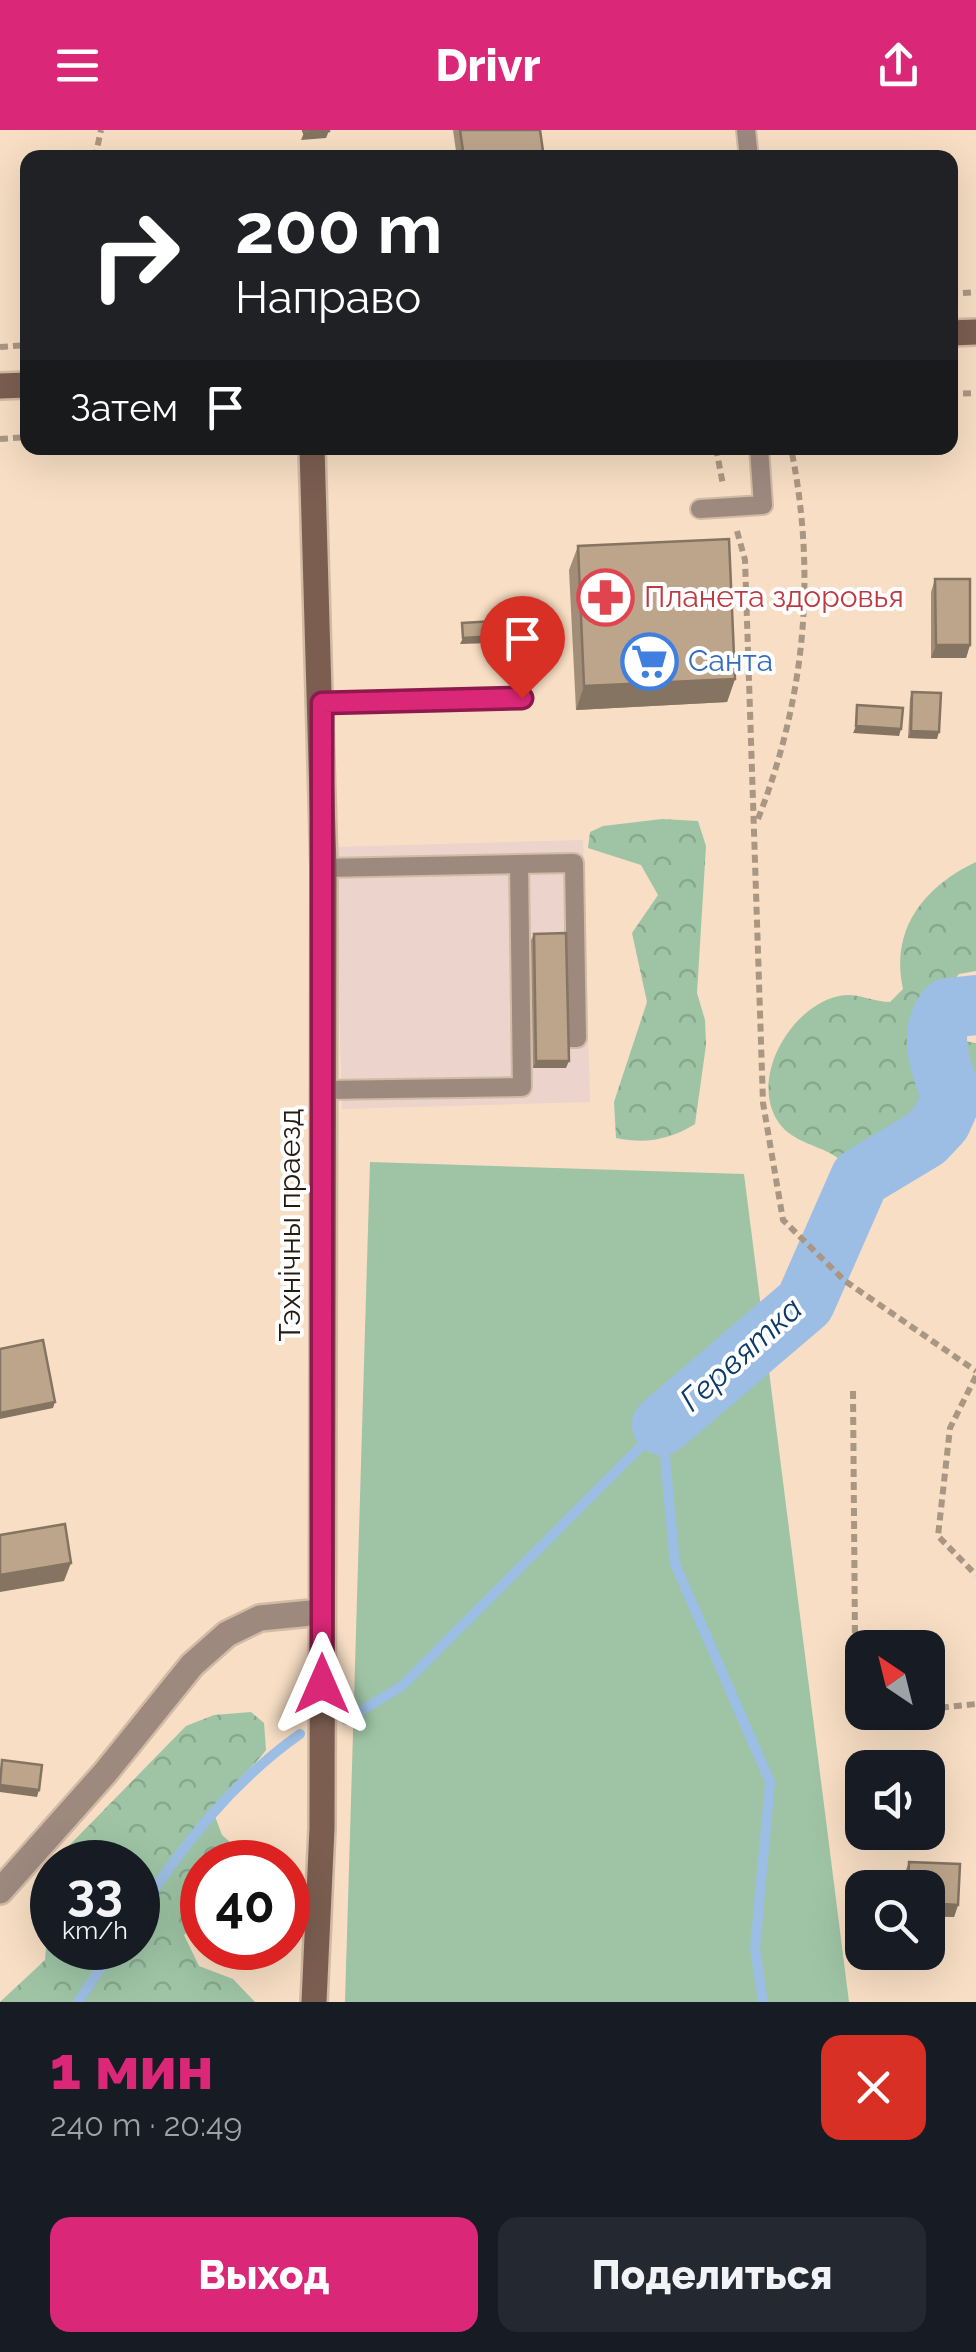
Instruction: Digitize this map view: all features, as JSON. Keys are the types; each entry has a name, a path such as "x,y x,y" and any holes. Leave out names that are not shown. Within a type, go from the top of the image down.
{"street":[{"name":"Тэхнічны праезд","path":"312,455 324,868 322,1828 314,2002"},
{"path":"0,1890 105,1773 192,1665 226,1634 260,1618 321,1612"}],"lane":[{"path":"700,509 763,505 760,455"},
{"path":"322,703 522,698"},
{"path":"324,868 574,863 570,968 576,1038 566,1038"},
{"path":"323,1090 522,1087 527,1005 519,864"}],"path":[{"path":"718,455 746,560 763,1103 770,1162 783,1220 844,1281 976,1374 950,1428 938,1536 976,1575"},
{"path":"756,822 784,752 805,610 800,492 792,455"},
{"path":"853,1390 855,1630"},
{"path":"945,1707 976,1704"}],"shaded area":[{"path":"583,840 590,1102 342,1109 335,847"}],"green space":[{"path":"662,819 698,821 706,846 697,993 705,1020 706,1045 695,1124 657,1139 627,1140 616,1138 614,1102 647,1002 632,933 658,895 641,865 588,848 590,832 603,826"},
{"path":"976,862 976,971 959,974 947,988 938,1012 952,1034 976,1043 976,1104 915,1169 892,1181 876,1181 785,1130 771,1105 772,1066 791,1029 821,1003 846,995 890,1002 903,989 901,948 915,913 940,884"},
{"path":"370,1162 744,1174 849,2002 345,2002"},
{"path":"251,1712 264,1723 266,1750 213,1811 228,1840 180,1840 180,1970 209,1970 233,1979 255,2002 0,2002 34,1970 160,1970 160,1840 75,1840 186,1726 214,1715"}],"building":[{"path":"460,130 540,130 543,150 463,150"},
{"name":"Санта","path":"729,539 735,679 584,686 578,546"},
{"path":"935,579 970,579 970,645 936,645"},
{"path":"495,621 496,636 463,638 462,623"},
{"path":"912,692 941,693 939,732 911,731"},
{"path":"857,705 903,708 901,729 856,726"},
{"path":"566,933 569,1061 536,1061 534,934"},
{"path":"43,1340 55,1402 0,1413 0,1349"},
{"path":"65,1524 71,1563 0,1575 0,1535"},
{"path":"2,1760 42,1765 39,1790 0,1785"},
{"path":"909,1862 960,1864 958,1905 945,1904 945,1870 909,1870"}],"waterway":[{"name":"Гервятка","path":"662,1425 805,1303 860,1178 925,1139 941,1122 952,1097 938,1052 941,1018 948,1008 976,1005"},
{"name":"Гервятка","path":"662,1425 675,1564 770,1782 755,1948 763,2002"},
{"path":"346,1720 402,1686 662,1425"},
{"path":"160,1882 231,1794 300,1734"},
{"path":"78,2002 99,1970"}],"place":[{"name":"Планета здоровья","path":"605,597"},
{"name":"Санта","path":"649,661"}],"route":[{"path":"322,1684 322,703 522,698"}]}
